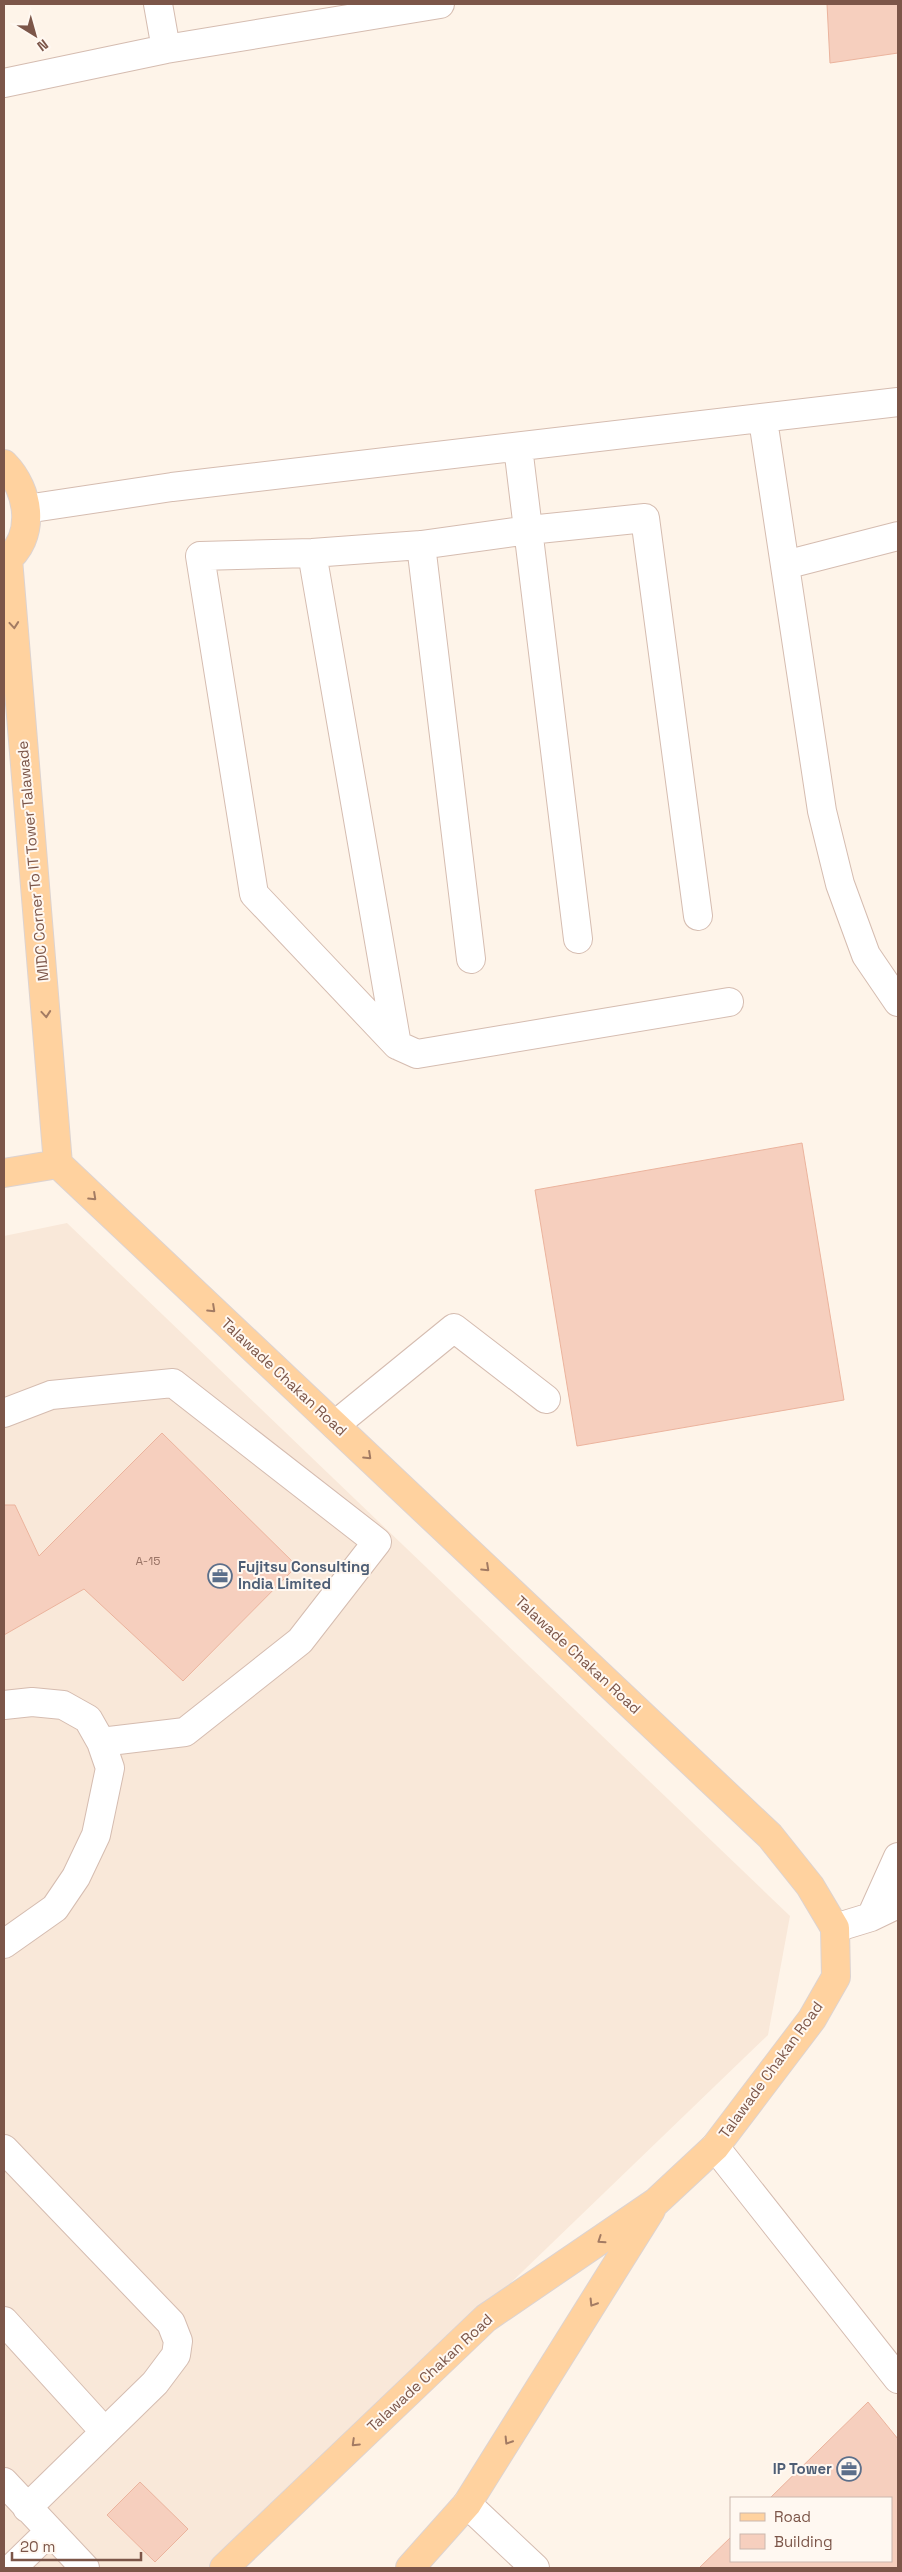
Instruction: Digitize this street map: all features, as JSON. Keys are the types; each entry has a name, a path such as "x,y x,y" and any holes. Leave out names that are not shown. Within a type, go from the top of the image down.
{"main road":[{"path":"4,464 15,476 24,496 27,518 21,540 6,561"},
{"name":"MIDC Corner To IT Tower Talawade","path":"6,561 58,1164"},
{"path":"4,1173 58,1164"},
{"name":"Talawade Chakan Road","path":"58,1164 770,1836 810,1886 836,1928 836,1978 812,2019 714,2147 656,2202 486,2318 224,2568"},
{"name":"Talawade Chakan Road","path":"410,2568 467,2504 656,2202"}],"lane":[{"path":"158,4 166,48"},
{"path":"4,83 166,48 440,4"},
{"path":"26,509 172,487 763,420 898,402"},
{"path":"763,420 822,811 840,884 866,955 898,1002"},
{"path":"518,447 578,939"},
{"path":"698,916 645,518 421,544 312,553 200,556 254,894 397,1045 417,1054 729,1002"},
{"path":"785,565 898,536"},
{"path":"421,544 471,959"},
{"path":"312,553 397,1045"},
{"path":"335,1425 454,1328 546,1400"},
{"path":"4,1413 51,1395 173,1383 376,1542 300,1642 185,1732 101,1742"},
{"path":"4,1705 32,1702 64,1705 88,1719 101,1742 110,1768 96,1835 76,1877 55,1908 4,1944"},
{"path":"871,1917 898,1857"},
{"path":"836,1928 871,1917 898,1904"},
{"path":"714,2147 898,2378"},
{"path":"4,2149 171,2323 178,2341 176,2355 155,2383 27,2508"},
{"path":"4,2320 106,2432"},
{"path":"4,2482 85,2568"},
{"path":"467,2504 535,2568"},
{"path":"12,2568 50,2531"}],"shaded area":[{"name":"Fujitsu Consulting India Limited","path":"67,1223 790,1916 768,2035 215,2568 4,2568 4,1236"}],"building":[{"path":"827,4 898,4 898,53 830,63"},
{"path":"802,1143 844,1400 577,1446 535,1190"},
{"name":"Fujitsu Consulting India Limited","path":"162,1433 297,1566 183,1681 84,1589 4,1635 4,1505 15,1505 39,1556"},
{"name":"IP Tower","path":"868,2402 898,2439 898,2568 699,2568 730,2538 730,2562 892,2562 892,2497 771,2497"},
{"path":"140,2482 188,2529 155,2562 107,2515"}],"place":[{"name":"Fujitsu Consulting India Limited","path":"220,1576"},
{"name":"IP Tower","path":"849,2469"}]}
